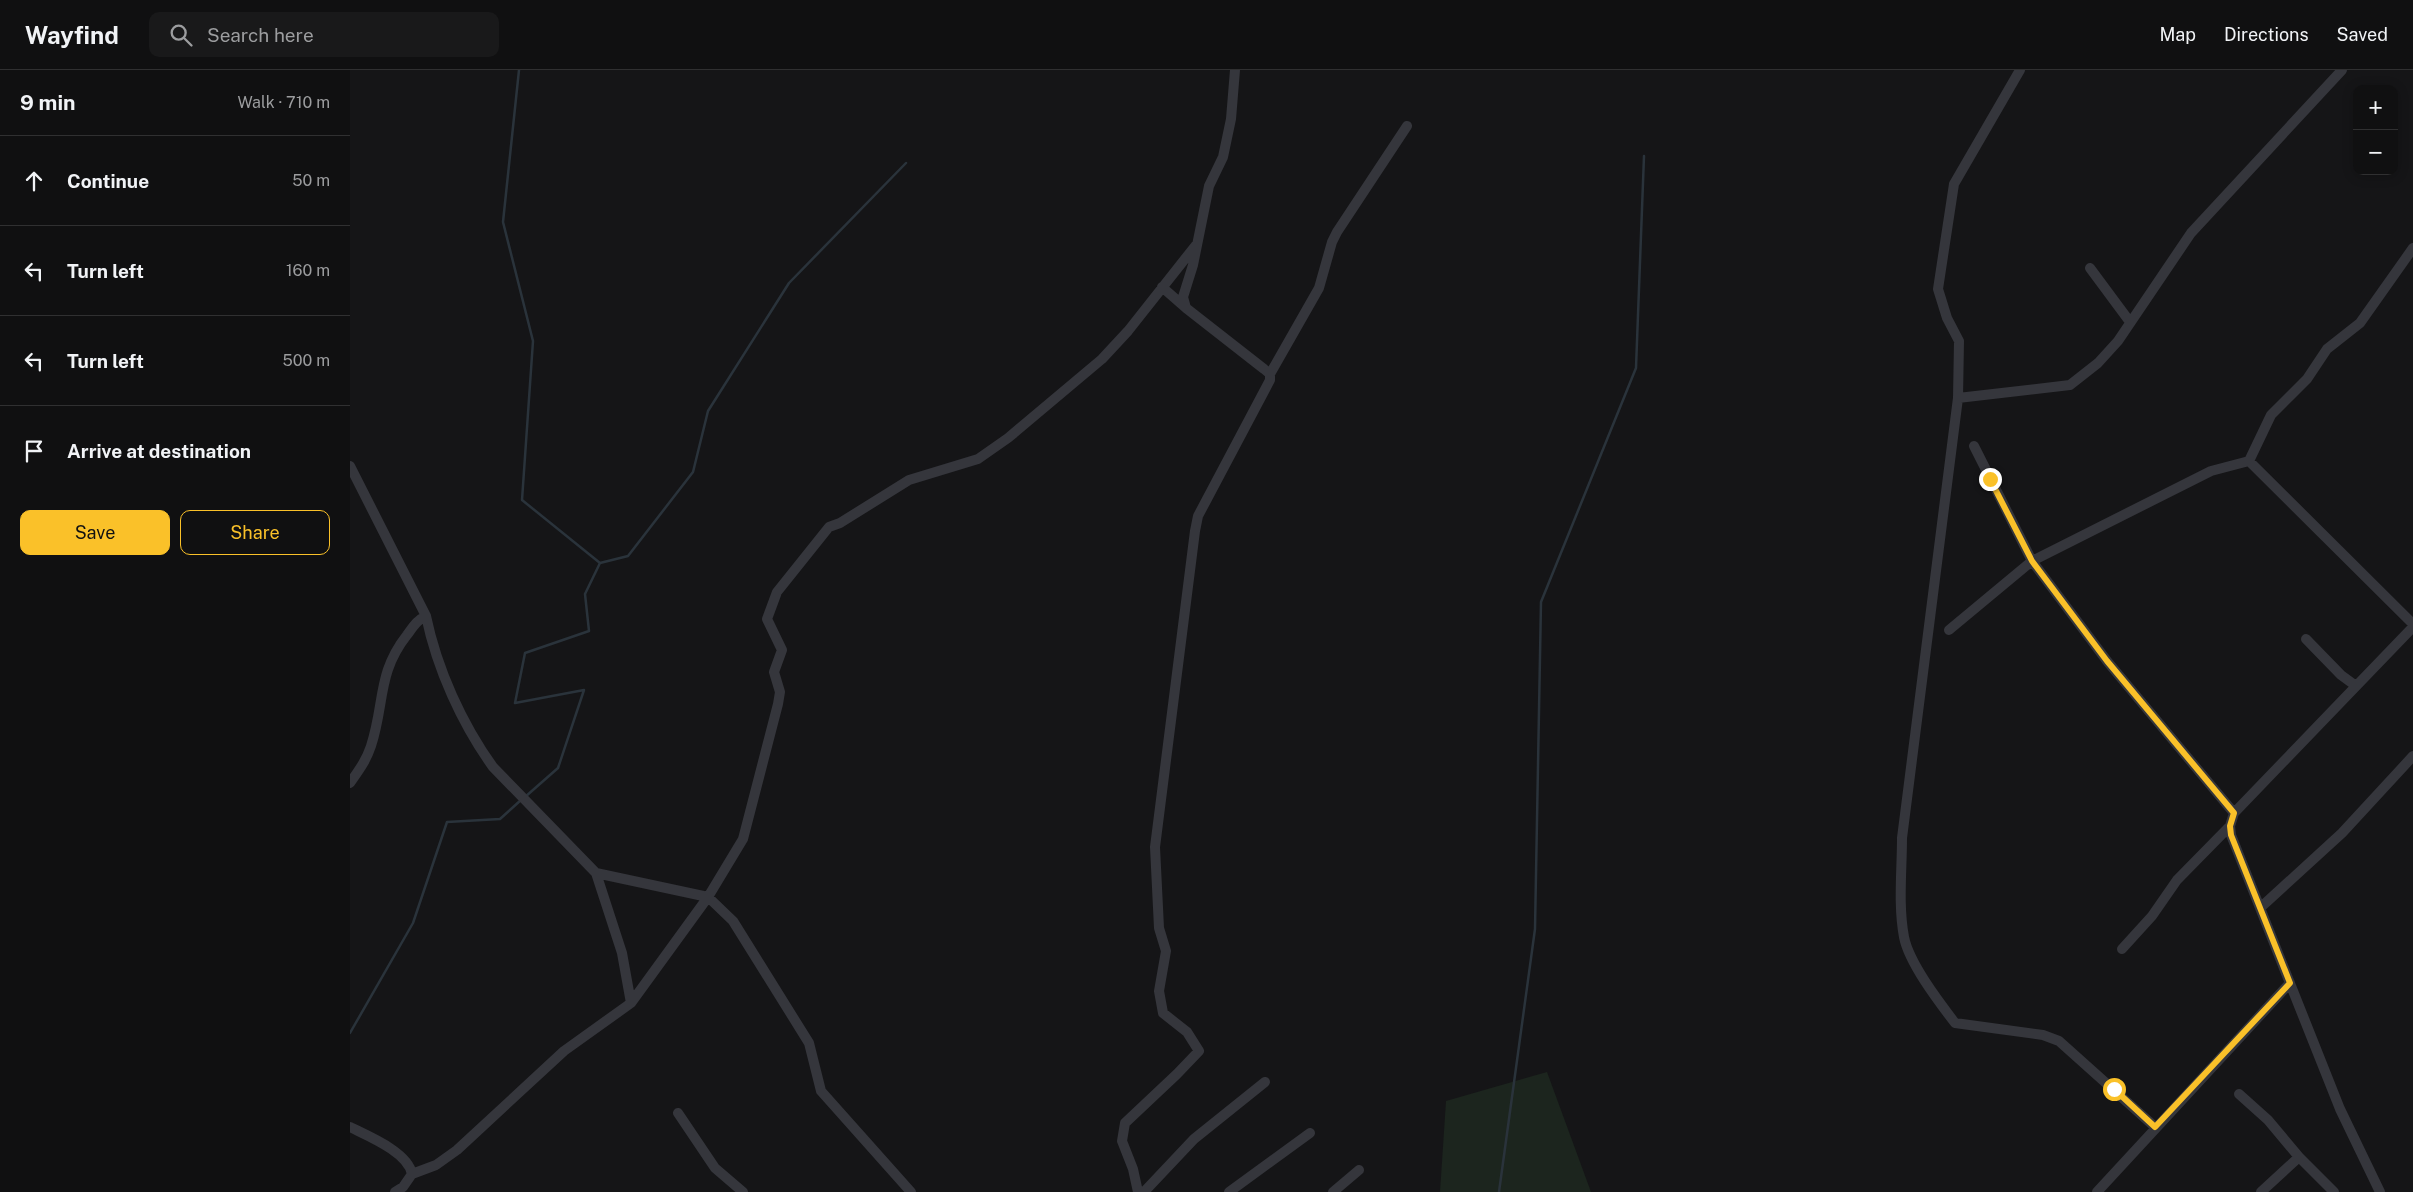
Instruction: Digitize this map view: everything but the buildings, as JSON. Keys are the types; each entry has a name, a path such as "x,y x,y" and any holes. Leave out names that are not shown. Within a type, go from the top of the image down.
{"street":[{"path":"1186,308 1183,296 1197,244 1209,186 1223,157 1231,119 1235,70"},
{"path":"2020,70 1954,184 1938,288 1946,318 1959,341 1958,398 1902,838 1901,908 1904,939 1928,984 1955,1023 2044,1035 2059,1041 2155,1127"},
{"path":"1958,398 2070,385 2098,364 2118,341 2191,233 2342,70"},
{"path":"1138,1192 1133,1169 1122,1142 1125,1123 1177,1074 1198,1051 1187,1032 1163,1013 1159,991 1166,951 1159,928 1155,847 1198,516 1264,394 1270,380 1270,374 1319,288 1332,242 1407,126"},
{"path":"401,1190 412,1174 436,1165 457,1150 564,1051 631,1003 708,897 743,838 778,704 780,692 774,672 782,650 767,619 777,592 829,527 840,523 909,480 978,459 1008,438 1102,359 1128,330 1197,244"},
{"path":"1949,630 2032,561 2211,471 2249,461 2271,415 2307,379 2327,349 2360,323 2413,248"},
{"path":"2090,268 2130,322"},
{"path":"1162,287 1270,374"},
{"path":"1974,446 2032,561 2107,661 2234,813"},
{"path":"2249,461 2413,626 2234,813 2230,826 2231,835 2340,1109 2380,1192"},
{"path":"350,466 426,616 431,641 457,703 480,750 493,768 513,786 522,799 596,874 622,953 631,1003"},
{"path":"350,782 363,765 371,748 378,721 386,672 397,648 418,620 426,616"},
{"path":"2306,639 2341,675 2356,686"},
{"path":"2260,908 2342,833 2413,756"},
{"path":"2122,949 2152,916 2177,880 2230,826"},
{"path":"596,874 708,897 733,921 809,1043 821,1091 911,1192"},
{"path":"2099,1191 2155,1127 2290,983"},
{"path":"1144,1192 1194,1139 1266,1082"},
{"path":"2239,1094 2268,1120 2334,1192"},
{"path":"678,1113 715,1168 742,1192"},
{"path":"350,1127 400,1156 411,1169 412,1174"},
{"path":"1229,1192 1310,1133"},
{"path":"2261,1192 2300,1157"},
{"path":"1333,1192 1358,1170"}],"shaded area":[{"path":"1547,1072 1591,1192 1440,1192 1446,1101"}],"waterway":[{"path":"519,70 503,222 533,341 522,500 600,563 585,594 589,631 525,653 515,703 584,690 558,768 525,797"},
{"path":"1499,1192 1535,929 1541,602 1636,368 1644,156"},
{"path":"600,563 628,556 693,472 708,411 789,283 906,163"},
{"path":"350,1033 413,923 447,822 500,819 521,800"}],"route":[{"path":"1990,479 2032,561 2107,661 2234,813 2231,818 2231,835 2290,983 2155,1127 2114,1089"}]}
